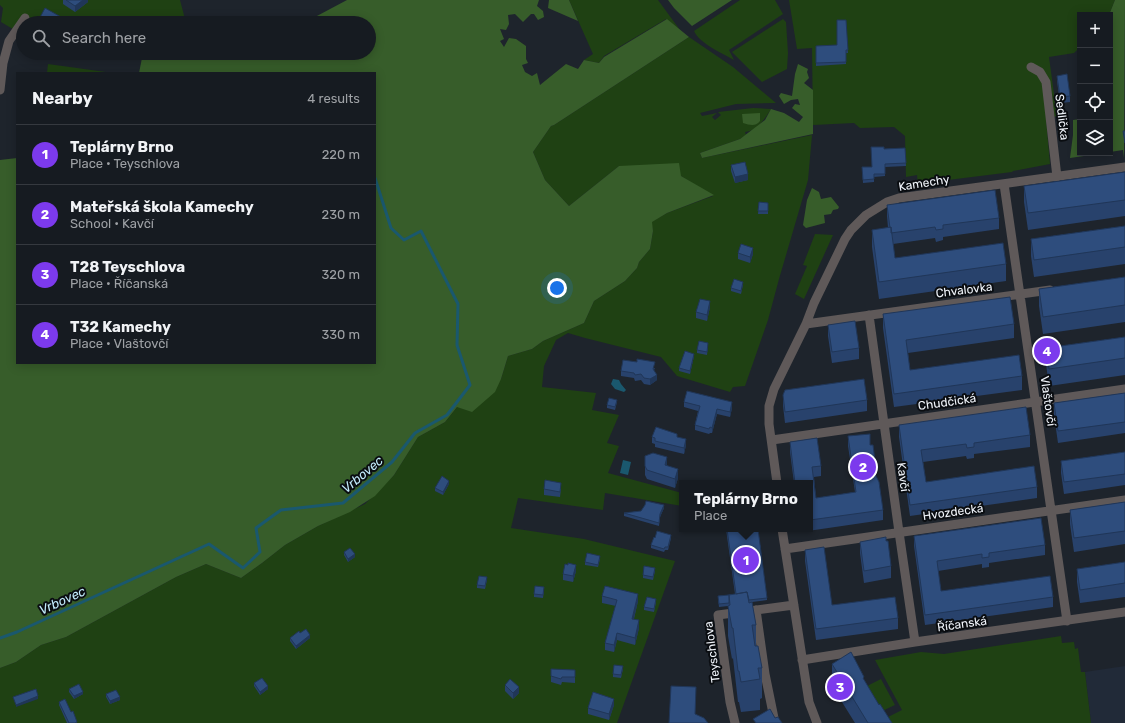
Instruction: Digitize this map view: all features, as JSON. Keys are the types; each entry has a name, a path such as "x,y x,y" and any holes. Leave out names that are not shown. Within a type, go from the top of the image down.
{"street":[{"path":"0,90 3,63 9,41 16,31"},
{"name":"Sedlička","path":"1031,67 1040,72 1046,82 1057,177"},
{"name":"Kamechy","path":"772,440 769,424 769,406 774,389 845,239 858,223 876,208 899,198 1125,167"},
{"name":"Vlaštovčí","path":"1004,184 1067,621"},
{"name":"Chvalovka","path":"806,324 1057,289"},
{"name":"Kavčí","path":"869,315 916,642"},
{"name":"Chudčická","path":"772,440 1125,389"},
{"path":"772,440 777,480"},
{"name":"Hvozdecká","path":"785,549 1125,500"},
{"path":"782,532 809,702 817,723"},
{"name":"Teyschlova","path":"736,723 730,702 718,615 794,605"},
{"path":"756,610 765,674 775,723"},
{"name":"Říčanská","path":"802,660 1125,612"}],"shaded area":[{"path":"1125,666 1125,723 1091,723 1085,672"}],"green space":[{"path":"0,0 180,0 184,16 16,16 16,31 1,22 3,8 0,5"},
{"path":"347,0 539,0 537,6 543,11 544,17 538,20 534,14 531,14 523,22 515,14 508,15 509,24 506,30 500,29 504,39 500,41 504,47 509,38 516,39 526,46 526,59 528,63 522,65 525,72 532,76 537,73 540,85 566,64 578,69 584,60 599,63 604,57 667,19 689,37 551,126 533,152 545,180 569,206 619,166 679,163 681,176 714,195 667,213 652,222 653,231 650,249 639,262 637,268 625,281 594,301 584,323 543,341 532,349 508,356 501,379 495,392 472,412 457,407 445,422 418,437 394,475 375,496 350,512 318,526 285,545 241,578 206,564 176,577 66,637 41,645 16,662 0,668 0,160 16,158 16,364 376,364 376,72 139,72 142,60 376,60 376,16 317,16"},
{"path":"549,0 569,0 578,21 548,8"},
{"path":"569,0 658,0 680,30 666,19 604,56 599,63 584,60 593,54"},
{"path":"668,0 732,0 692,26"},
{"path":"740,0 775,0 783,14 729,50 734,60 706,44 694,31"},
{"path":"789,0 1115,0 1110,12 1077,12 1077,50 1074,53 1049,57 1057,116 1046,119 1050,164 1012,172 918,185 917,175 906,177 905,136 894,127 860,128 854,123 813,125 812,48 797,49"},
{"path":"1115,0 1125,0 1124,158 1123,150 1113,152 1113,12 1110,12"},
{"path":"783,19 786,22 788,53 787,69 762,82 732,52"},
{"path":"689,37 733,67 776,103 736,104 700,113 702,116 717,113 712,117 715,120 721,115 718,112 753,108 771,109 757,127 745,132 746,135 740,139 700,153 702,158 812,135 808,180 768,320 745,386 733,387 730,392 677,376 661,357 568,333 556,340 544,366 542,387 596,393 592,410 619,415 607,443 619,446 608,473 679,492 679,505 605,493 603,510 518,498 511,528 584,539 675,561 617,723 0,723 0,668 16,662 41,645 66,637 176,577 206,564 241,578 285,545 318,526 365,504 394,475 418,437 445,422 457,407 501,379 508,356 532,349 543,341 584,323 594,301 625,281 637,268 639,262 650,249 653,231 651,222 667,213 713,196 681,176 619,166 569,206 545,180 533,152 551,126"},
{"path":"48,64 106,72 47,72"},
{"path":"798,64 808,69 807,72 809,78 804,83 813,90 813,134 702,158 700,153 740,139 765,120 771,109 784,113 799,122 803,117 792,108 795,104 800,105 798,99 791,100 784,104 779,96 781,93 792,96"},
{"path":"760,113 760,121 756,124 750,125 743,123 742,114"},
{"path":"1077,119 1077,156 1084,156 1070,158 1073,135 1073,120"},
{"path":"812,188 819,192 821,199 831,197 839,207 838,209 833,210 831,214 824,215 825,223 806,228 803,225 807,200"},
{"path":"815,234 833,235 804,299 795,294 807,266 803,265"},
{"path":"1061,636 1062,643 1074,642 1075,649 1078,648 1081,672 1085,672 1091,723 890,723 886,718 902,710 875,660 921,652 944,654"},
{"path":"881,679 895,705 880,712 865,687"}],"water":[{"path":"613,379 619,380 626,390 624,392 615,389 611,384"},
{"path":"623,460 631,462 628,475 620,473"}],"building":[{"path":"66,0 83,0 75,6"},
{"path":"45,8 59,16 41,16"},
{"path":"837,20 846,20 848,50 846,50 846,62 816,63 816,46 837,45"},
{"path":"1067,74 1070,96 1060,97 1057,76"},
{"path":"1123,131 1125,131 1125,143"},
{"path":"871,147 884,147 884,149 905,148 906,163 885,164 885,174 874,174 874,179 863,180 862,167 872,167"},
{"path":"745,162 748,174 735,177 731,165"},
{"path":"1125,172 1125,200 1028,213 1024,186"},
{"path":"995,190 999,218 943,225 943,229 936,230 935,227 891,233 887,205"},
{"path":"759,202 768,203 768,211 758,211"},
{"path":"1125,226 1125,247 1034,260 1031,239"},
{"path":"891,227 895,258 1003,243 1006,264 879,282 872,230"},
{"path":"741,244 753,248 750,257 738,253"},
{"path":"1125,277 1125,305 1043,317 1039,289"},
{"path":"734,279 743,282 741,291 731,288"},
{"path":"1010,297 1014,324 906,340 910,370 1019,355 1022,376 894,394 883,314"},
{"path":"700,299 710,301 707,315 696,312"},
{"path":"855,321 859,348 832,352 828,325"},
{"path":"1125,337 1125,358 1049,369 1046,348"},
{"path":"699,341 708,343 707,352 697,350"},
{"path":"685,351 694,354 690,371 679,368"},
{"path":"637,359 655,362 653,369 657,375 650,379 644,378 641,374 635,375 634,373 621,371 623,360 637,362"},
{"path":"864,379 867,400 785,412 783,395 785,390"},
{"path":"687,391 732,402 730,412 717,409 712,428 710,427 709,429 695,425 700,406 684,402"},
{"path":"1125,393 1125,422 1058,431 1054,403"},
{"path":"609,398 617,400 615,407 607,405"},
{"path":"1026,407 1030,435 974,443 974,447 967,448 966,444 921,450 926,482 1034,466 1037,487 910,505 899,425"},
{"path":"656,427 677,434 677,437 686,439 684,448 655,441 655,438 652,437"},
{"path":"870,434 870,445 873,445 876,469 873,470 879,482 883,510 813,520 813,480 795,480 790,442 817,438 821,466 812,467 816,498 856,492 848,436"},
{"path":"1125,452 1125,474 1064,482 1061,461"},
{"path":"653,453 667,457 665,465 678,469 675,479 647,470 645,466 645,456"},
{"path":"442,476 449,481 443,492 435,488"},
{"path":"545,480 561,483 560,492 544,489"},
{"path":"646,501 664,505 660,514 659,523 624,513 641,511"},
{"path":"1125,502 1125,531 1074,538 1070,510"},
{"path":"1041,518 1045,545 989,553 989,557 982,558 982,554 937,561 941,591 1050,576 1053,597 925,615 914,536"},
{"path":"657,531 671,535 668,547 665,547 664,549 651,545"},
{"path":"727,532 758,532 767,598 749,600 747,592 736,594"},
{"path":"886,537 886,541 888,541 891,566 864,571 860,542"},
{"path":"824,547 832,605 895,597 898,618 816,629 805,550"},
{"path":"350,548 355,554 348,559 344,552"},
{"path":"587,553 600,556 598,565 585,562"},
{"path":"1125,562 1125,583 1080,590 1077,569"},
{"path":"568,563 576,565 573,576 563,574 565,564 568,565"},
{"path":"644,566 655,568 653,577 643,575"},
{"path":"479,576 487,577 485,586 477,585"},
{"path":"535,586 544,587 543,595 534,594"},
{"path":"605,586 638,594 632,619 639,620 635,638 617,633 614,645 605,643 617,600 602,596"},
{"path":"747,592 749,603 752,602 756,625 752,625 755,646 758,646 762,668 758,668 760,679 741,682 738,671 733,628 728,606 730,605 729,595"},
{"path":"729,595 729,603 719,604 718,596"},
{"path":"647,597 656,599 654,609 644,607"},
{"path":"306,629 310,635 296,646 290,638 299,631 300,633"},
{"path":"851,652 864,677 863,678 892,723 868,723 832,664"},
{"path":"614,665 623,666 621,675 613,674"},
{"path":"551,669 575,670 575,677 562,677 561,679 551,676"},
{"path":"262,678 268,686 260,692 254,683"},
{"path":"510,679 519,687 513,693 505,685"},
{"path":"79,684 83,692 74,696 69,689"},
{"path":"671,686 696,687 695,714 704,718 708,723 669,723"},
{"path":"36,689 38,696 16,705 13,697"},
{"path":"116,690 120,697 110,701 106,694"},
{"path":"593,692 614,699 609,714 588,708"},
{"path":"65,699 71,712 73,711 77,722 75,723 69,723 59,702"},
{"path":"770,709 775,718 778,717 782,723 756,723 753,719"}],"waterway":[{"name":"Vrbovec","path":"0,638 17,632 209,544 243,568 260,552 256,528 281,510 343,503 392,462 415,433 447,415 470,385 457,345 458,304 421,231 404,240 391,228 376,181"}],"place":[{"name":"T32 Kamechy","path":"1047,351"},
{"name":"Mateřská škola Kamechy","path":"863,467"},
{"name":"Teplárny Brno","path":"746,560"},
{"name":"T28 Teyschlova","path":"840,687"}]}
